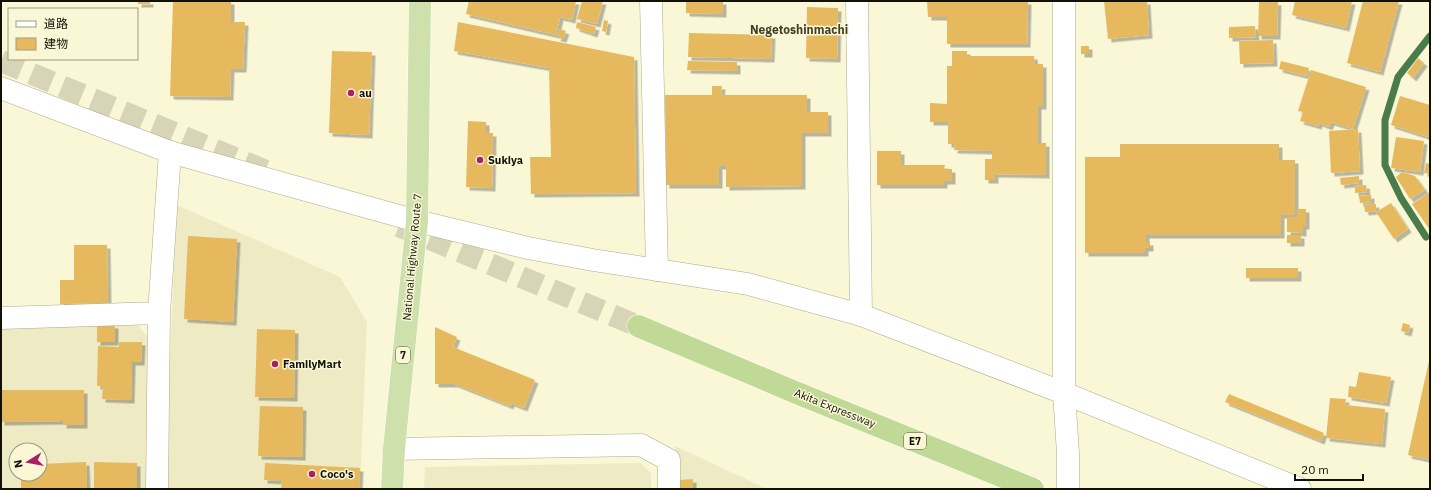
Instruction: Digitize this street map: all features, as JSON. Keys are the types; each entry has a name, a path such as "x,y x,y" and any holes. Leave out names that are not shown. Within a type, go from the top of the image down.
{"highway":[{"name":"National Highway Route 7","path":"392,489 394,449 417,221 420,1"},
{"name":"Akita Expressway","path":"638,326 797,393 1033,489"},
{"path":"797,393 878,436 998,489"}],"street":[{"path":"652,1 657,270"},
{"path":"857,1 861,315"},
{"path":"1064,1 1064,393 1068,452 1068,489"},
{"path":"1,88 170,152 417,221 528,248 593,260 748,284 861,315 1064,393 1300,489"},
{"path":"157,489 159,313 170,152"},
{"path":"1,318 159,313"},
{"path":"394,449 641,444 669,460 669,489"}],"shaded area":[{"path":"177,205 340,277 367,322 360,489 164,489"},
{"path":"135,321 148,338 147,489 1,489 1,324"},
{"path":"675,446 767,489 676,489"},
{"path":"641,463 651,473 651,489 424,489 425,467"}],"building":[{"path":"138,1 150,1 150,4 138,4"},
{"path":"173,1 231,1 231,22 245,22 243,69 231,69 230,97 170,96"},
{"path":"469,1 576,1 572,20 560,17 556,35 466,14"},
{"path":"582,1 603,1 597,24 577,19"},
{"path":"686,1 723,1 723,14 686,13"},
{"path":"927,1 1028,1 1027,44 947,44 947,17 928,17"},
{"path":"1104,1 1147,1 1149,35 1108,39"},
{"path":"1295,1 1352,1 1346,28 1292,15"},
{"path":"1363,1 1399,1 1380,72 1347,63"},
{"path":"1259,2 1278,2 1277,36 1258,36"},
{"path":"807,7 838,8 837,59 806,58"},
{"path":"604,20 608,21 606,32 602,31"},
{"path":"458,22 634,57 636,193 531,194 530,157 551,157 549,68 454,51"},
{"path":"577,22 596,27 594,34 576,28"},
{"path":"1255,26 1256,37 1229,38 1229,27"},
{"path":"560,29 566,31 563,39 557,38"},
{"path":"689,33 772,35 771,59 688,57"},
{"path":"1273,40 1274,63 1240,64 1239,41"},
{"path":"1081,46 1089,46 1089,54 1081,54"},
{"name":"au","path":"332,51 372,52 369,135 329,133"},
{"path":"952,51 967,51 967,56 1034,56 1035,64 1043,64 1043,106 1038,106 1038,143 1046,143 1046,175 995,174 995,180 985,180 985,159 992,159 992,151 954,150 955,144 948,144 948,122 930,122 930,103 947,104 947,66 952,66"},
{"path":"1418,58 1424,63 1413,78 1407,73"},
{"path":"688,61 737,62 737,71 687,70"},
{"path":"1281,61 1309,68 1307,76 1279,69"},
{"path":"1311,70 1366,87 1353,129 1331,122 1329,127 1319,123 1318,126 1300,121 1303,112 1298,111"},
{"path":"712,86 722,86 721,95 807,95 807,112 828,112 828,133 802,133 802,186 726,187 726,166 719,166 719,185 666,185 665,95 712,95"},
{"path":"1400,96 1430,105 1428,116 1430,117 1430,130 1428,137 1391,125"},
{"name":"Sukiya","path":"468,121 486,122 486,133 493,133 492,188 466,187"},
{"path":"1358,129 1360,171 1331,173 1329,131"},
{"path":"1396,137 1424,141 1420,172 1391,168"},
{"path":"1120,144 1279,144 1279,160 1295,160 1295,215 1281,215 1281,235 1146,235 1146,242 1150,242 1150,248 1145,248 1145,253 1085,253 1085,157 1120,157"},
{"path":"877,151 901,151 901,165 945,165 944,169 952,169 952,181 944,181 944,185 877,185"},
{"path":"1426,163 1430,164 1430,174 1424,173"},
{"path":"1402,172 1415,176 1425,190 1410,199 1396,177"},
{"path":"1359,176 1359,183 1341,185 1340,178"},
{"path":"1366,185 1367,192 1355,193 1355,186"},
{"path":"1430,192 1430,230 1412,204"},
{"path":"1371,195 1371,202 1360,203 1359,196"},
{"path":"1391,203 1408,229 1394,239 1376,212"},
{"path":"1376,204 1376,211 1365,212 1364,205"},
{"path":"1297,209 1306,209 1306,226 1303,226 1303,233 1287,232 1287,217 1297,217"},
{"path":"1287,235 1301,235 1301,243 1287,243"},
{"path":"188,236 237,239 233,322 184,319"},
{"path":"74,245 107,245 108,303 60,304 60,280 74,280"},
{"path":"1246,268 1298,268 1298,278 1246,278"},
{"path":"1403,323 1410,325 1408,333 1401,331"},
{"path":"97,325 115,325 115,342 97,342"},
{"path":"435,327 457,337 453,347 535,380 524,408 511,403 510,406 455,384 435,384"},
{"name":"FamilyMart","path":"257,329 295,330 294,398 255,397"},
{"path":"119,342 142,342 141,362 132,362 131,400 102,399 103,386 97,386 98,346 119,347"},
{"path":"1430,361 1430,460 1408,455"},
{"path":"1359,372 1391,377 1386,403 1348,397 1349,386 1356,387"},
{"path":"1,390 84,390 84,425 63,425 63,421 1,422"},
{"path":"1229,394 1324,433 1321,441 1225,402"},
{"path":"1330,398 1346,399 1345,405 1385,409 1382,444 1326,438"},
{"path":"260,406 303,407 302,457 258,456"},
{"path":"86,462 87,489 21,489 21,482 48,482 48,464"},
{"path":"94,462 137,463 137,489 94,489"},
{"name":"Coco's","path":"265,463 360,468 359,489 281,489 282,481 264,480"},
{"path":"693,479 693,489 680,489 680,480"}],"waterway":[{"path":"1426,237 1401,198 1385,165 1385,120 1398,77 1430,36"}],"tunnel":[{"path":"1,61 266,171"},
{"path":"399,226 638,326"}],"place":[{"name":"au","path":"351,93"},
{"name":"Sukiya","path":"480,160"},
{"name":"FamilyMart","path":"275,364"},
{"name":"Coco's","path":"312,474"}],"district":[{"name":"Negetoshinmachi","path":"799,29"}]}
